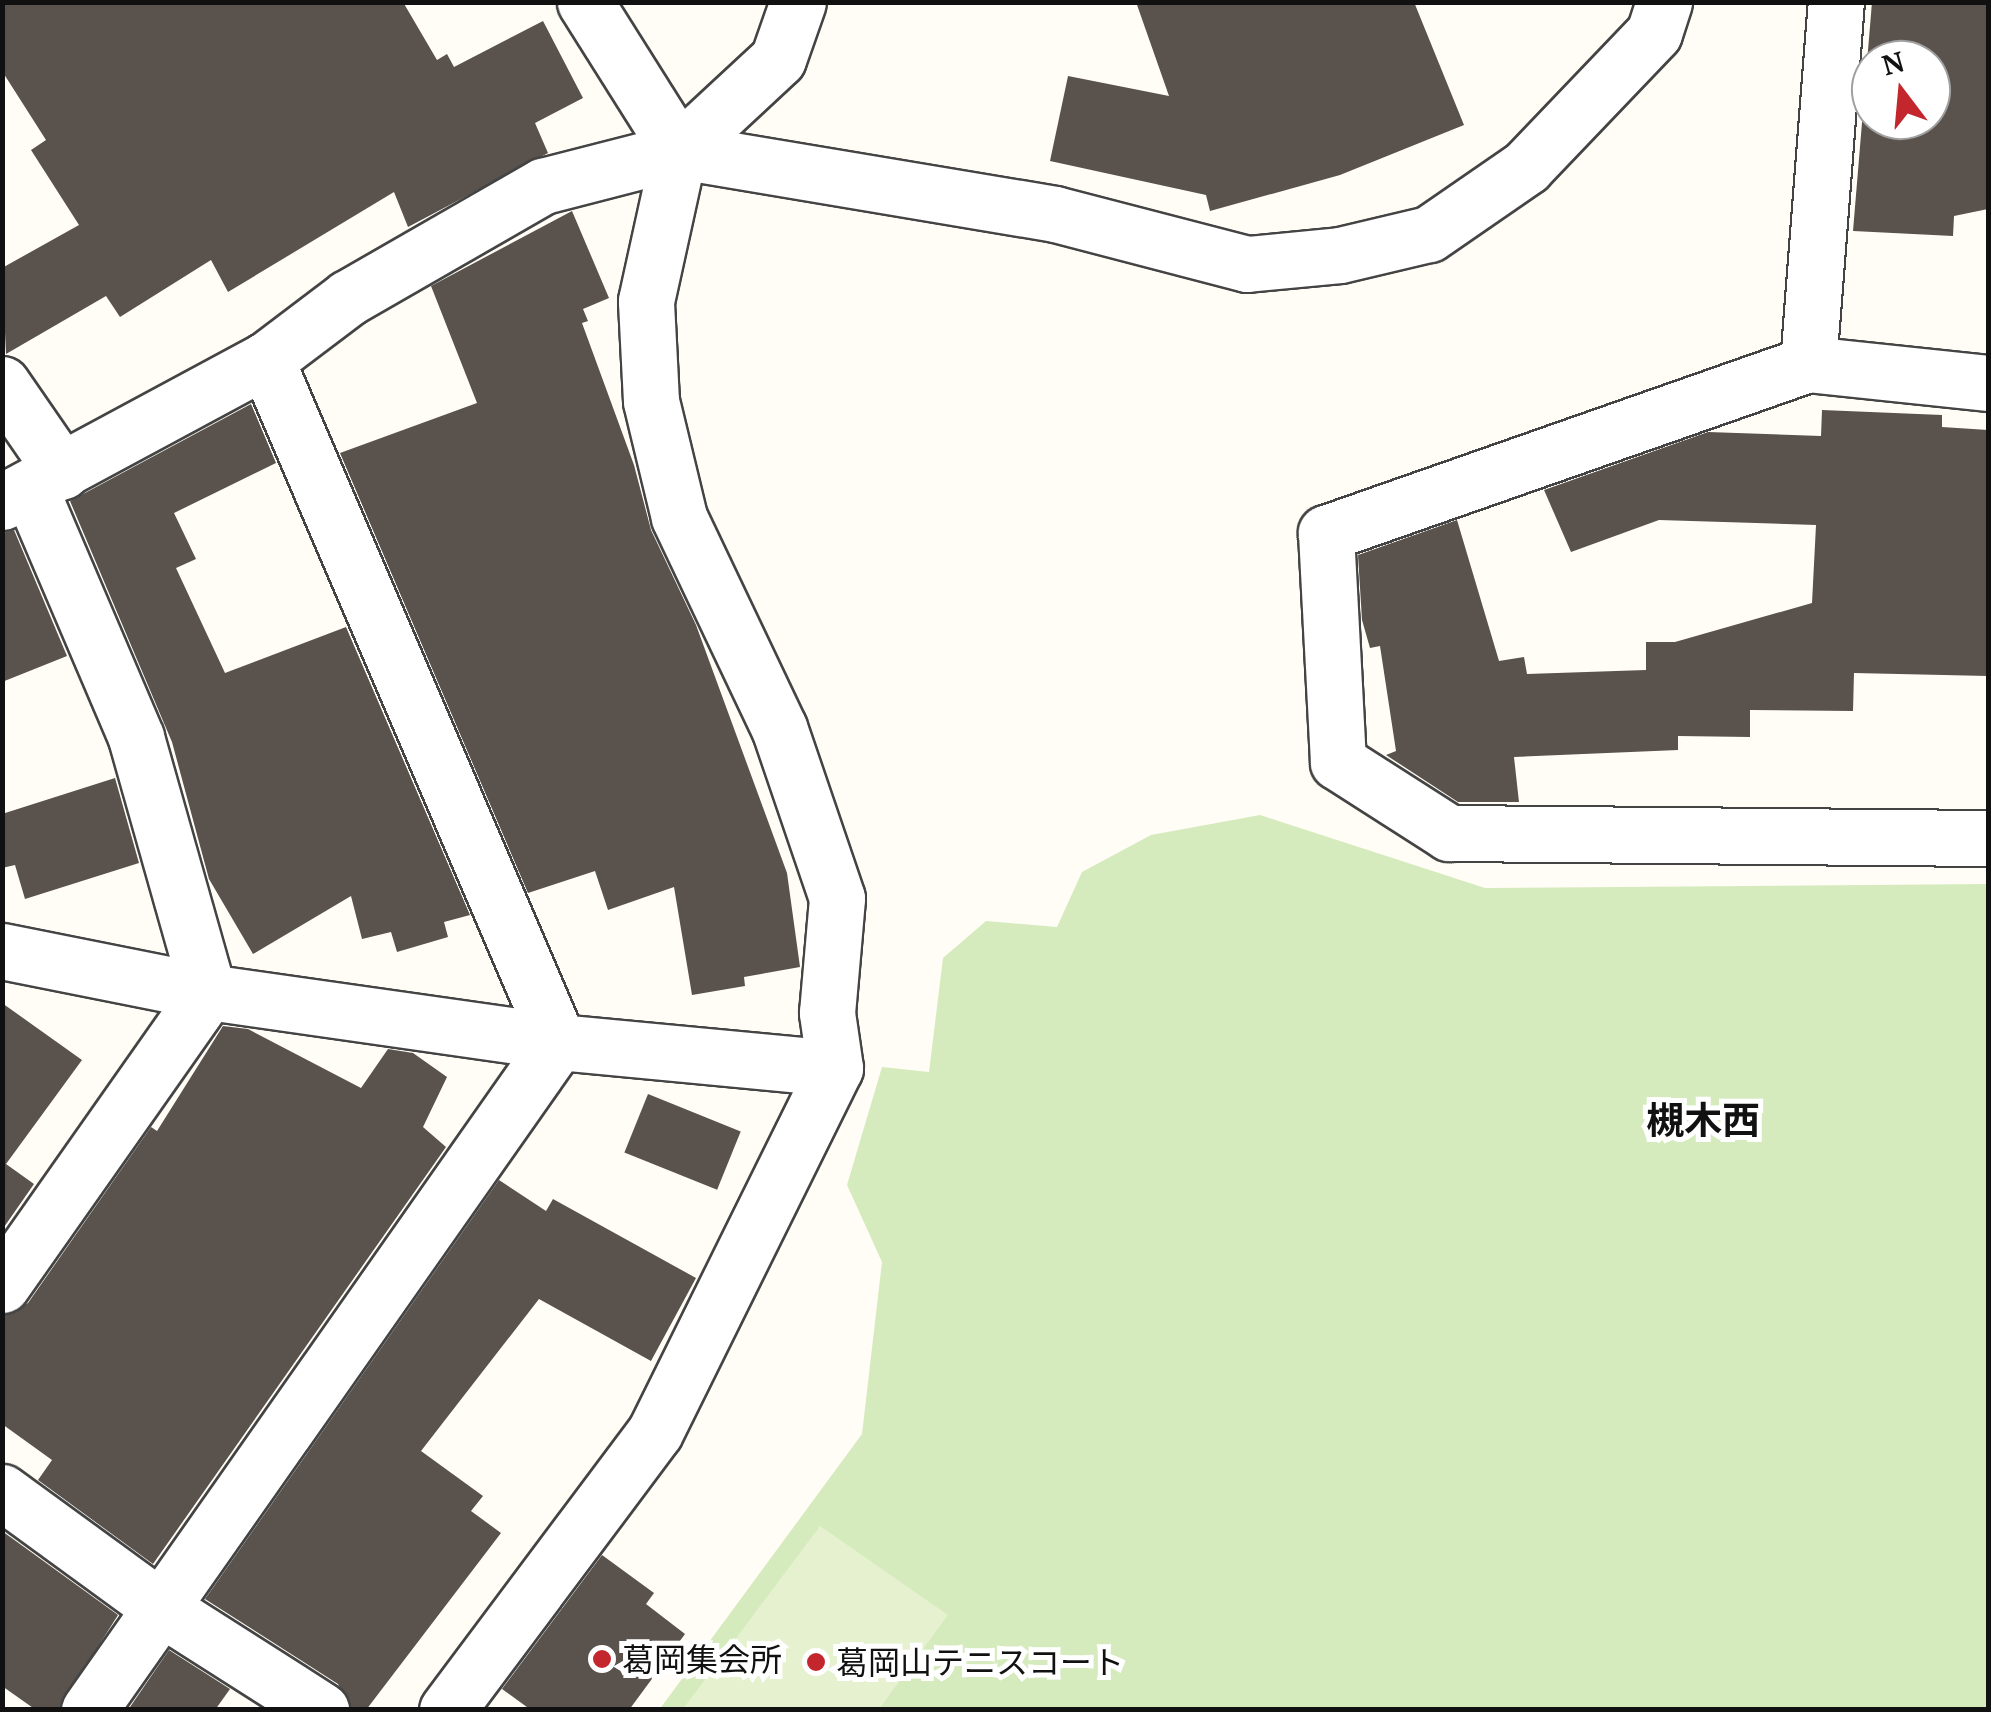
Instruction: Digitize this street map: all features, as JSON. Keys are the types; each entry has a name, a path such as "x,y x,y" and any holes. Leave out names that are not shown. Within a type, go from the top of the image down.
{"street":[{"path":"585,2 679,152"},
{"path":"447,1710 655,1432 835,1068 827,1012 838,898 779,728 678,518 651,402 646,301 679,152 778,59 798,2"},
{"path":"32,487 266,360 348,298 544,186 679,152 1055,214 1247,264 1340,255 1429,234 1526,167 1654,34 1664,2"},
{"path":"1808,364 1836,2"},
{"path":"266,360 558,1042"},
{"path":"1988,382 1808,364 1326,533 1338,762 1449,833 1988,838"},
{"path":"2,384 32,487 136,737 208,992"},
{"path":"2,951 208,992 558,1042 835,1068"},
{"path":"2,1285 208,992"},
{"path":"88,1710 558,1042"},
{"path":"2,1492 160,1608 321,1710"}],"green space":[{"path":"1260,815 1485,888 1988,884 1988,1709 659,1710 862,1434 882,1262 847,1185 882,1067 929,1072 943,958 986,921 1057,927 1082,872 1151,835"},
{"name":"葛岡山テニスコート","path":"820,1526 948,1615 879,1709 683,1709"}],"building":[{"path":"2,2 403,2 437,60 447,54 454,67 543,21 583,98 535,123 548,153 408,227 394,192 228,292 211,260 120,317 106,296 6,354 2,268 79,225 31,150 46,140 2,71"},
{"path":"1136,2 1414,2 1464,125 1340,175 1210,211 1206,195 1050,161 1068,76 1169,96"},
{"path":"1872,2 1988,2 1988,209 1954,216 1953,236 1853,231 1861,140 1951,140 1951,40 1869,40"},
{"path":"572,211 609,298 583,309 588,321 582,323 634,465 651,530 696,625 787,873 800,967 744,977 745,986 692,995 674,887 608,910 595,871 528,893 340,453 477,403 431,286"},
{"path":"251,404 276,463 174,513 196,559 176,568 225,673 346,627 470,915 444,922 448,937 397,952 391,932 362,939 351,896 253,954 209,879 172,742 70,501"},
{"path":"1822,410 1942,415 1942,427 1988,430 1988,676 1854,673 1853,711 1750,710 1750,737 1678,736 1678,750 1514,757 1519,802 1458,802 1386,755 1396,751 1380,646 1370,648 1362,620 1358,555 1457,520 1499,661 1524,657 1527,674 1646,670 1646,642 1675,642 1812,603 1816,525 1659,520 1571,552 1544,490 1708,432 1821,436"},
{"path":"14,530 67,656 2,682 2,533"},
{"path":"115,778 139,863 25,899 15,865 2,868 2,814"},
{"path":"2,1003 82,1060 6,1164 34,1184 2,1230"},
{"path":"223,1026 248,1029 361,1088 388,1049 413,1053 447,1077 423,1127 446,1147 153,1564 38,1480 52,1460 2,1424 2,1316 28,1303 151,1127 157,1131"},
{"path":"648,1094 741,1131 717,1190 624,1152"},
{"path":"499,1180 546,1211 553,1199 696,1278 651,1361 539,1299 421,1451 483,1496 471,1511 501,1533 366,1710 352,1710 338,1684 205,1599"},
{"path":"2,1531 118,1615 58,1710 36,1710 2,1686"},
{"path":"602,1555 654,1593 646,1604 685,1634 629,1710 531,1710 502,1689"},
{"path":"169,1650 230,1689 215,1710 128,1710"}],"place":[{"name":"葛岡集会所","path":"602,1659"},
{"name":"葛岡山テニスコート","path":"816,1662"}],"district":[{"name":"槻木西","path":"1703,1121"}]}
